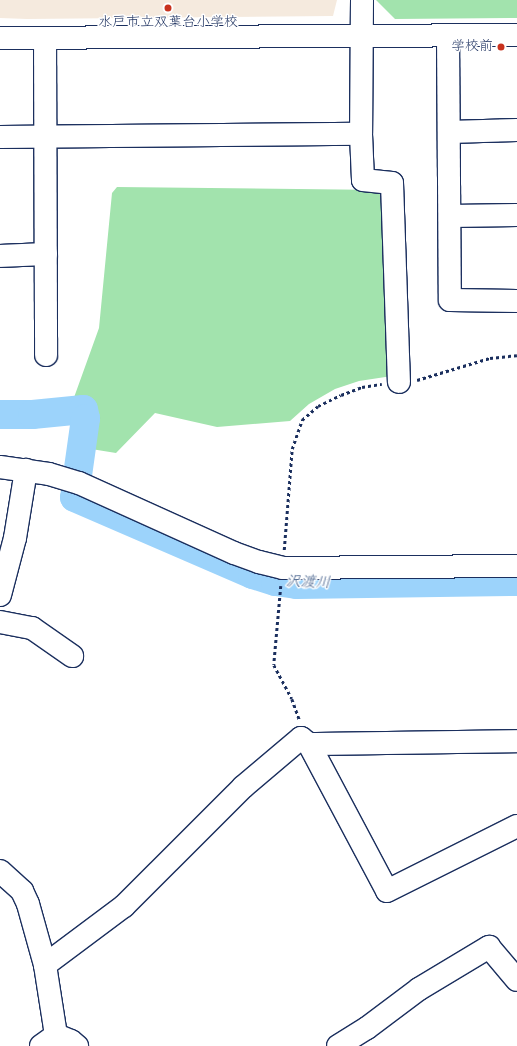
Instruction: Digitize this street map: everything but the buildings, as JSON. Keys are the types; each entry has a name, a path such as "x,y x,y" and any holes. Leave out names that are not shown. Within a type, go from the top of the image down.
{"street":[{"path":"362,0 361,134 363,180 392,183 399,382"},
{"path":"0,38 517,35"},
{"path":"448,36 450,300 517,300"},
{"path":"45,38 46,355"},
{"path":"449,132 517,130"},
{"path":"0,137 361,134"},
{"path":"450,216 517,215"},
{"path":"0,256 46,254"},
{"path":"0,467 26,470 79,483 234,553 260,562 282,577 517,566"},
{"path":"0,595 15,538 26,470"},
{"path":"0,622 32,628 72,656"},
{"path":"305,741 387,892 517,826"},
{"path":"45,965 124,906 238,792 305,741 517,741"},
{"path":"0,871 22,891 45,965 48,1041 71,1041 77,1046"},
{"path":"338,1046 366,1028 419,989 489,947 517,980"}],"path":[{"path":"305,741 302,725 292,699 274,665 292,449 302,420 318,406 362,387 414,380 490,358 517,355"}],"shaded area":[{"name":"水戸市立双葉台小学校","path":"0,0 337,0 333,16 27,19 0,18"}],"green space":[{"path":"376,0 517,0 517,18 395,19"},
{"path":"117,187 383,190 392,376 359,381 335,389 309,404 290,421 217,427 155,413 116,453 85,448 94,404 72,403 99,328 112,193"}],"waterway":[{"name":"沢渡川","path":"0,414 32,414 83,409 85,418 77,475"},
{"name":"沢渡川","path":"75,491 74,497 252,574 275,581 296,584 517,581"}],"place":[{"name":"水戸市立双葉台小学校","path":"168,8"},
{"name":"学校前","path":"501,47"}]}
